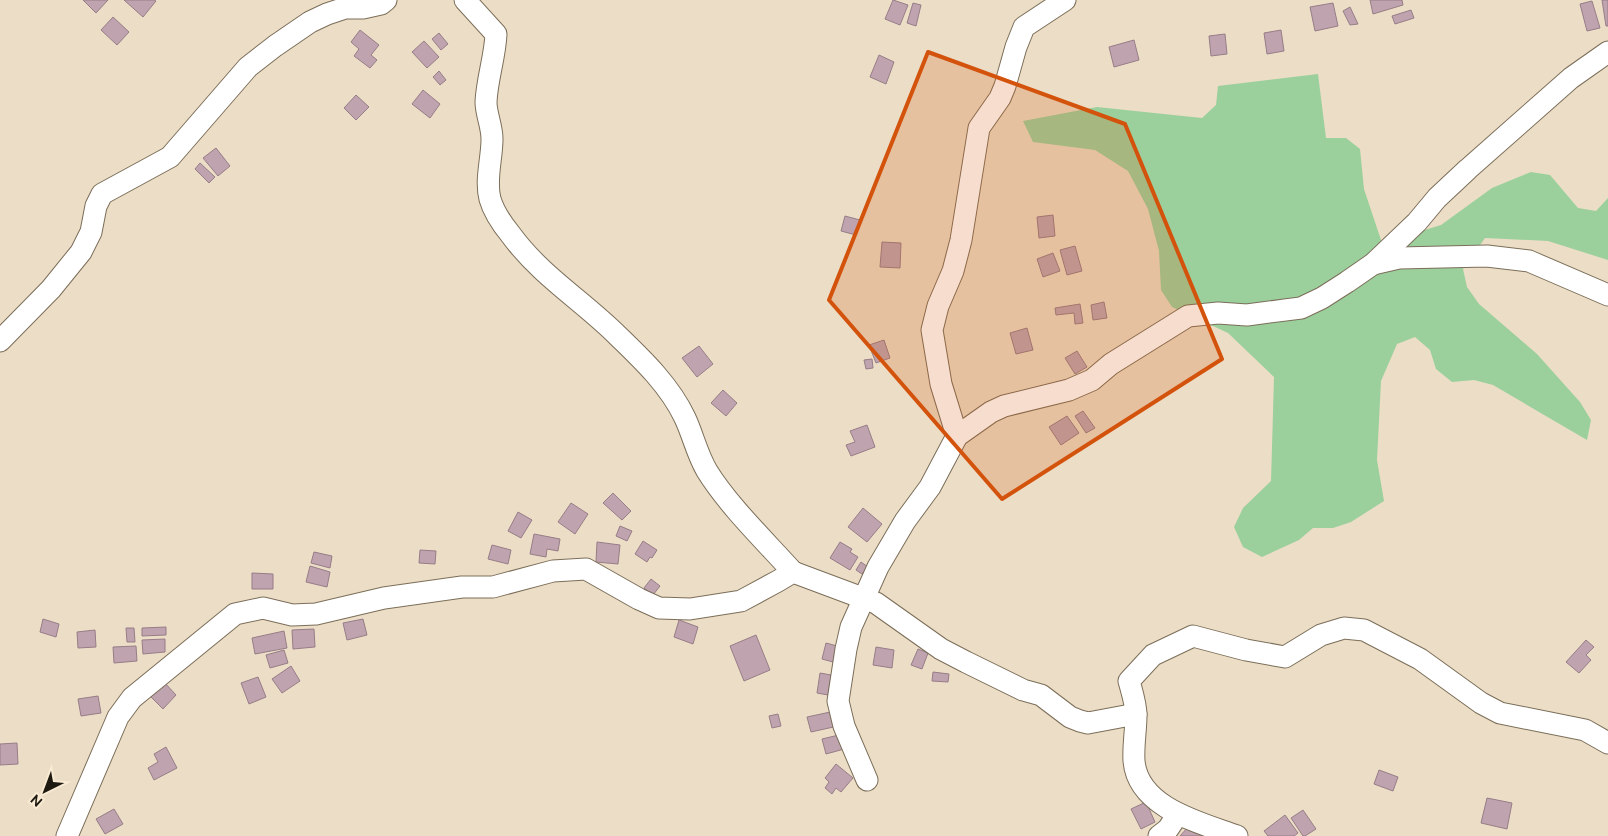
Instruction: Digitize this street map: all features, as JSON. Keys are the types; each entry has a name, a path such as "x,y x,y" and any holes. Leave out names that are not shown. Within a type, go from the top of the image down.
{"street":[{"path":"0,341 51,289 81,252 91,232 96,206 102,194 170,157 248,67 274,46 310,22 327,14 345,8 363,8 381,4 386,0"},
{"path":"466,0 496,34 496,46 487,87 486,105 492,129 489,180 490,198 497,217 521,249 617,335 669,391 685,418 694,444 711,477 793,572 876,602 941,649 1007,682 1040,695 1070,717 1088,723 1136,714"},
{"path":"957,436 941,384 932,330 938,306 953,271 961,240 979,128 1000,98 1024,27 1065,0"},
{"path":"867,780 844,726 838,701 851,627 892,542 930,487 957,436 991,412 1004,406 1069,390 1092,380 1111,364 1188,316 1218,313 1247,315 1301,308 1347,282 1373,264 1418,222 1437,198 1571,78 1608,52"},
{"path":"1373,264 1399,258 1488,256 1529,261 1608,295"},
{"path":"67,836 118,717 132,698 235,614 263,608 292,615 316,614 384,598 462,587 492,587 553,571 586,569 639,600 659,608 690,609 741,601 793,572"},
{"path":"1237,836 1178,814 1158,802 1139,781 1134,762 1136,714 1129,681 1153,655 1193,636 1246,650 1285,657 1321,635 1344,628 1364,630 1420,659 1481,703 1500,713 1585,730 1608,743"},
{"path":"1160,836 1168,829 1178,814"}],"highlighted area":[{"path":"928,52 1125,124 1222,359 1002,499 829,300"}],"green space":[{"path":"1318,74 1326,138 1346,138 1360,149 1364,189 1382,243 1441,225 1492,188 1531,172 1550,175 1578,208 1596,211 1608,198 1608,260 1548,241 1485,238 1463,269 1467,287 1479,304 1537,354 1580,402 1591,420 1587,440 1493,385 1474,380 1452,382 1436,369 1430,350 1415,337 1397,344 1381,381 1377,460 1384,501 1351,522 1333,528 1313,528 1299,540 1262,557 1243,547 1234,527 1243,508 1271,481 1274,377 1228,333 1172,307 1161,290 1159,251 1148,209 1128,171 1095,150 1033,142 1023,121 1097,107 1202,118 1216,105 1218,86"}],"building":[{"path":"83,0 108,0 96,13"},
{"path":"124,0 154,0 156,1 143,17"},
{"path":"893,0 908,5 900,25 885,19"},
{"path":"1370,0 1402,0 1403,5 1373,14"},
{"path":"1602,0 1608,0 1608,26 1606,26"},
{"path":"1592,1 1600,28 1587,31 1580,4"},
{"path":"913,3 921,5 916,26 907,23"},
{"path":"1333,3 1338,26 1315,31 1310,7"},
{"path":"1350,7 1358,24 1350,25 1343,11"},
{"path":"1411,10 1414,18 1395,24 1392,16"},
{"path":"113,17 129,32 117,45 101,30"},
{"path":"360,30 379,45 371,55 377,60 370,68 354,56 359,49 351,42"},
{"path":"1281,30 1284,51 1267,54 1264,33"},
{"path":"439,33 448,44 441,50 432,39"},
{"path":"1225,34 1227,54 1211,56 1209,36"},
{"path":"1134,40 1139,60 1114,67 1109,47"},
{"path":"424,41 439,57 427,68 412,52"},
{"path":"879,55 894,62 886,84 870,77"},
{"path":"439,71 446,80 440,85 433,77"},
{"path":"423,90 440,104 430,118 412,104"},
{"path":"356,95 369,107 356,120 344,108"},
{"path":"216,148 230,166 218,176 203,158"},
{"path":"200,163 215,177 209,183 195,169"},
{"path":"1053,215 1055,236 1039,238 1037,217"},
{"path":"845,216 860,220 856,235 841,231"},
{"path":"882,242 901,243 900,268 880,267"},
{"path":"1075,246 1082,271 1067,275 1060,250"},
{"path":"1053,253 1060,271 1043,277 1037,259"},
{"path":"1104,302 1107,318 1093,320 1091,305"},
{"path":"1080,304 1083,323 1075,324 1074,313 1056,315 1055,308"},
{"path":"1027,328 1033,350 1016,354 1010,333"},
{"path":"884,340 890,358 876,363 869,345"},
{"path":"699,346 713,364 697,377 682,358"},
{"path":"1077,351 1087,367 1075,374 1065,358"},
{"path":"872,359 873,368 866,369 864,360"},
{"path":"723,390 737,403 726,416 711,403"},
{"path":"1083,411 1095,428 1086,433 1075,416"},
{"path":"1067,416 1079,433 1061,445 1049,427"},
{"path":"867,425 875,447 851,456 846,445 855,442 850,431"},
{"path":"613,493 631,511 622,520 603,503"},
{"path":"571,503 588,514 575,534 558,522"},
{"path":"863,508 882,524 867,542 848,527"},
{"path":"518,512 532,520 521,538 508,531"},
{"path":"620,526 632,531 627,541 616,536"},
{"path":"534,534 560,539 558,551 547,549 546,557 530,554"},
{"path":"643,541 657,550 647,562 635,554"},
{"path":"597,542 620,545 618,564 596,562"},
{"path":"840,542 852,549 850,552 858,557 850,570 830,558"},
{"path":"492,545 511,550 508,564 488,559"},
{"path":"420,550 436,551 435,564 419,563"},
{"path":"314,552 332,556 330,568 311,563"},
{"path":"861,562 868,567 862,574 856,570"},
{"path":"310,566 330,572 327,587 306,582"},
{"path":"252,573 273,574 273,589 252,589"},
{"path":"651,579 660,586 653,595 644,588"},
{"path":"43,619 59,624 56,637 40,632"},
{"path":"363,619 367,635 347,640 343,623"},
{"path":"679,620 698,627 693,644 674,637"},
{"path":"166,627 166,635 142,636 142,628"},
{"path":"126,628 134,628 135,642 127,642"},
{"path":"314,629 315,647 293,649 292,630"},
{"path":"95,630 96,647 78,648 77,632"},
{"path":"284,631 287,648 255,654 252,638"},
{"path":"756,635 770,670 744,681 730,646"},
{"path":"165,639 165,652 143,654 142,640"},
{"path":"1586,640 1594,647 1586,655 1591,660 1579,673 1566,662"},
{"path":"826,643 841,647 834,656 833,662 822,659"},
{"path":"136,646 137,661 114,663 113,647"},
{"path":"876,647 894,650 892,668 873,665"},
{"path":"918,649 928,653 922,669 911,665"},
{"path":"284,650 288,663 270,668 266,655"},
{"path":"291,666 300,681 282,693 272,679"},
{"path":"933,672 949,674 948,682 932,681"},
{"path":"820,673 831,675 828,695 817,693"},
{"path":"258,677 266,697 249,704 241,683"},
{"path":"164,682 176,695 163,709 151,697"},
{"path":"98,696 101,713 81,716 78,699"},
{"path":"835,711 838,726 811,732 807,717"},
{"path":"778,714 781,726 772,728 769,716"},
{"path":"843,734 848,748 826,754 822,739"},
{"path":"17,743 18,764 0,765 0,744"},
{"path":"166,747 177,768 154,780 148,768 158,762 154,754"},
{"path":"836,764 853,778 841,792 836,788 832,794 825,788 829,782 825,778"},
{"path":"1379,770 1398,777 1393,791 1374,784"},
{"path":"1487,798 1512,803 1507,829 1481,823"},
{"path":"1146,802 1155,822 1141,829 1131,809"},
{"path":"114,809 123,824 105,834 96,819"},
{"path":"1303,810 1316,829 1305,836 1303,836 1291,818"},
{"path":"1285,815 1298,833 1294,836 1268,836 1264,831"},
{"path":"1203,825 1214,836 1180,836 1188,827 1196,833"}]}
